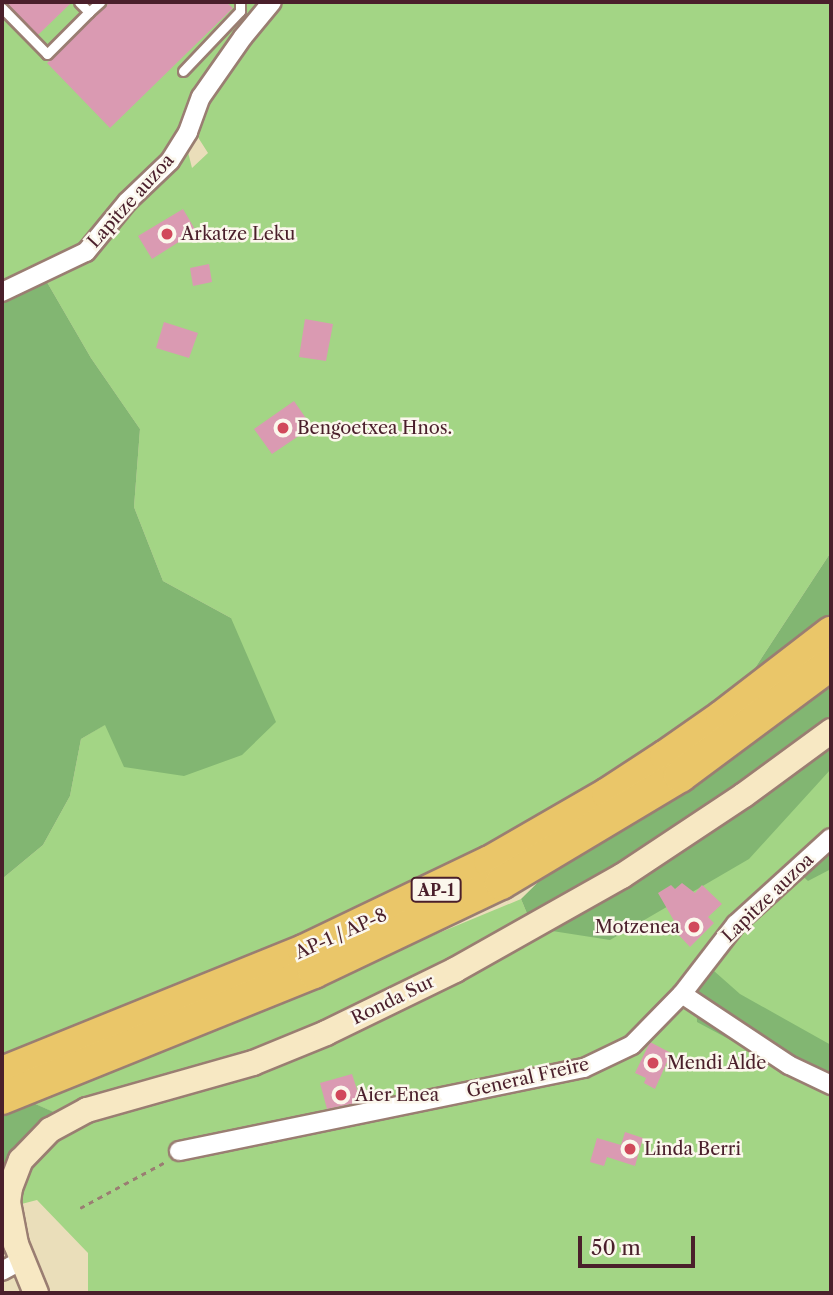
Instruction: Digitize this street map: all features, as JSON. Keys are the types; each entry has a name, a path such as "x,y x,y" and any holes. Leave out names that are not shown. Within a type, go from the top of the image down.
{"highway":[{"name":"AP-1 / AP-8","path":"2,1073 316,946 489,862 608,794 666,756 831,634"},
{"name":"AP-1 / AP-8","path":"2,1098 314,972 477,896 561,849 680,776 831,664"}],"main road":[{"name":"Ronda Sur","path":"36,1293 12,1266 10,1188 29,1149 62,1122 87,1110 253,1063 326,1032 455,970 622,876 744,795 831,731"}],"street":[{"name":"Lapitze auzoa","path":"2,292 86,252 127,202 170,161 188,132 201,97 243,37 272,2"},
{"name":"Lapitze auzoa","path":"682,994 736,924 831,838"},
{"path":"682,994 789,1065 831,1086"},
{"name":"General Freire","path":"178,1151 584,1068 632,1045 682,994"}],"lane":[{"path":"79,2 89,12"},
{"path":"2,8 47,54 100,2"},
{"path":"183,71 240,11 240,2"}],"path":[{"path":"80,1208 164,1163 178,1151"}],"green space":[{"path":"2,2 269,2 174,146 75,254 2,285"},
{"path":"276,2 831,2 831,552 753,671 727,695 591,788 459,862 295,944 123,1006 2,1056 2,879 43,845 70,796 81,739 106,724 231,618 163,581 134,507 140,429 91,358 44,277 75,267 89,255 187,148 192,168 208,153 194,131 205,99"},
{"path":"44,277 91,358 140,429 134,507 163,581 231,618 276,722 242,755 184,776 124,767 105,725 81,739 70,796 43,845 2,879 2,300"},
{"path":"831,552 831,769 749,859 610,940 533,928 521,899 753,671"},
{"path":"831,769 831,1293 88,1293 88,1253 37,1200 2,1209 2,1171 73,1121 31,1102 521,899 533,928 817,781"},
{"path":"831,839 831,869 808,881 797,871"},
{"path":"714,971 740,994 831,1045 831,1094 697,1022 696,988"},
{"path":"31,1102 74,1121 2,1171 2,1117"}],"building":[{"path":"5,2 72,2 38,35"},
{"path":"110,2 226,2 233,8 110,128 47,63"},
{"name":"Arkatze Leku","path":"183,209 196,231 152,259 138,236"},
{"path":"209,264 212,282 193,286 190,268"},
{"path":"305,319 333,324 326,361 299,357"},
{"path":"164,322 198,333 189,358 156,348"},
{"name":"Bengoetxea Hnos.","path":"294,401 312,427 272,454 254,429"},
{"path":"682,883 695,893 702,885 722,904 708,917 714,923 690,947 674,930 677,926 658,893 671,885 675,889"},
{"name":"Mendi Alde","path":"650,1042 671,1053 655,1089 644,1083 646,1078 635,1073"},
{"name":"Aier Enea","path":"352,1074 361,1102 327,1109 320,1083"},
{"path":"625,1132 643,1138 635,1166 607,1157 604,1166 590,1162 597,1138 621,1145"}],"place":[{"name":"Arkatze Leku","path":"167,234"},
{"name":"Bengoetxea Hnos.","path":"283,428"},
{"name":"Motzenea","path":"694,927"},
{"name":"Mendi Alde","path":"653,1063"},
{"name":"Aier Enea","path":"341,1095"},
{"name":"Linda Berri","path":"630,1149"}]}
